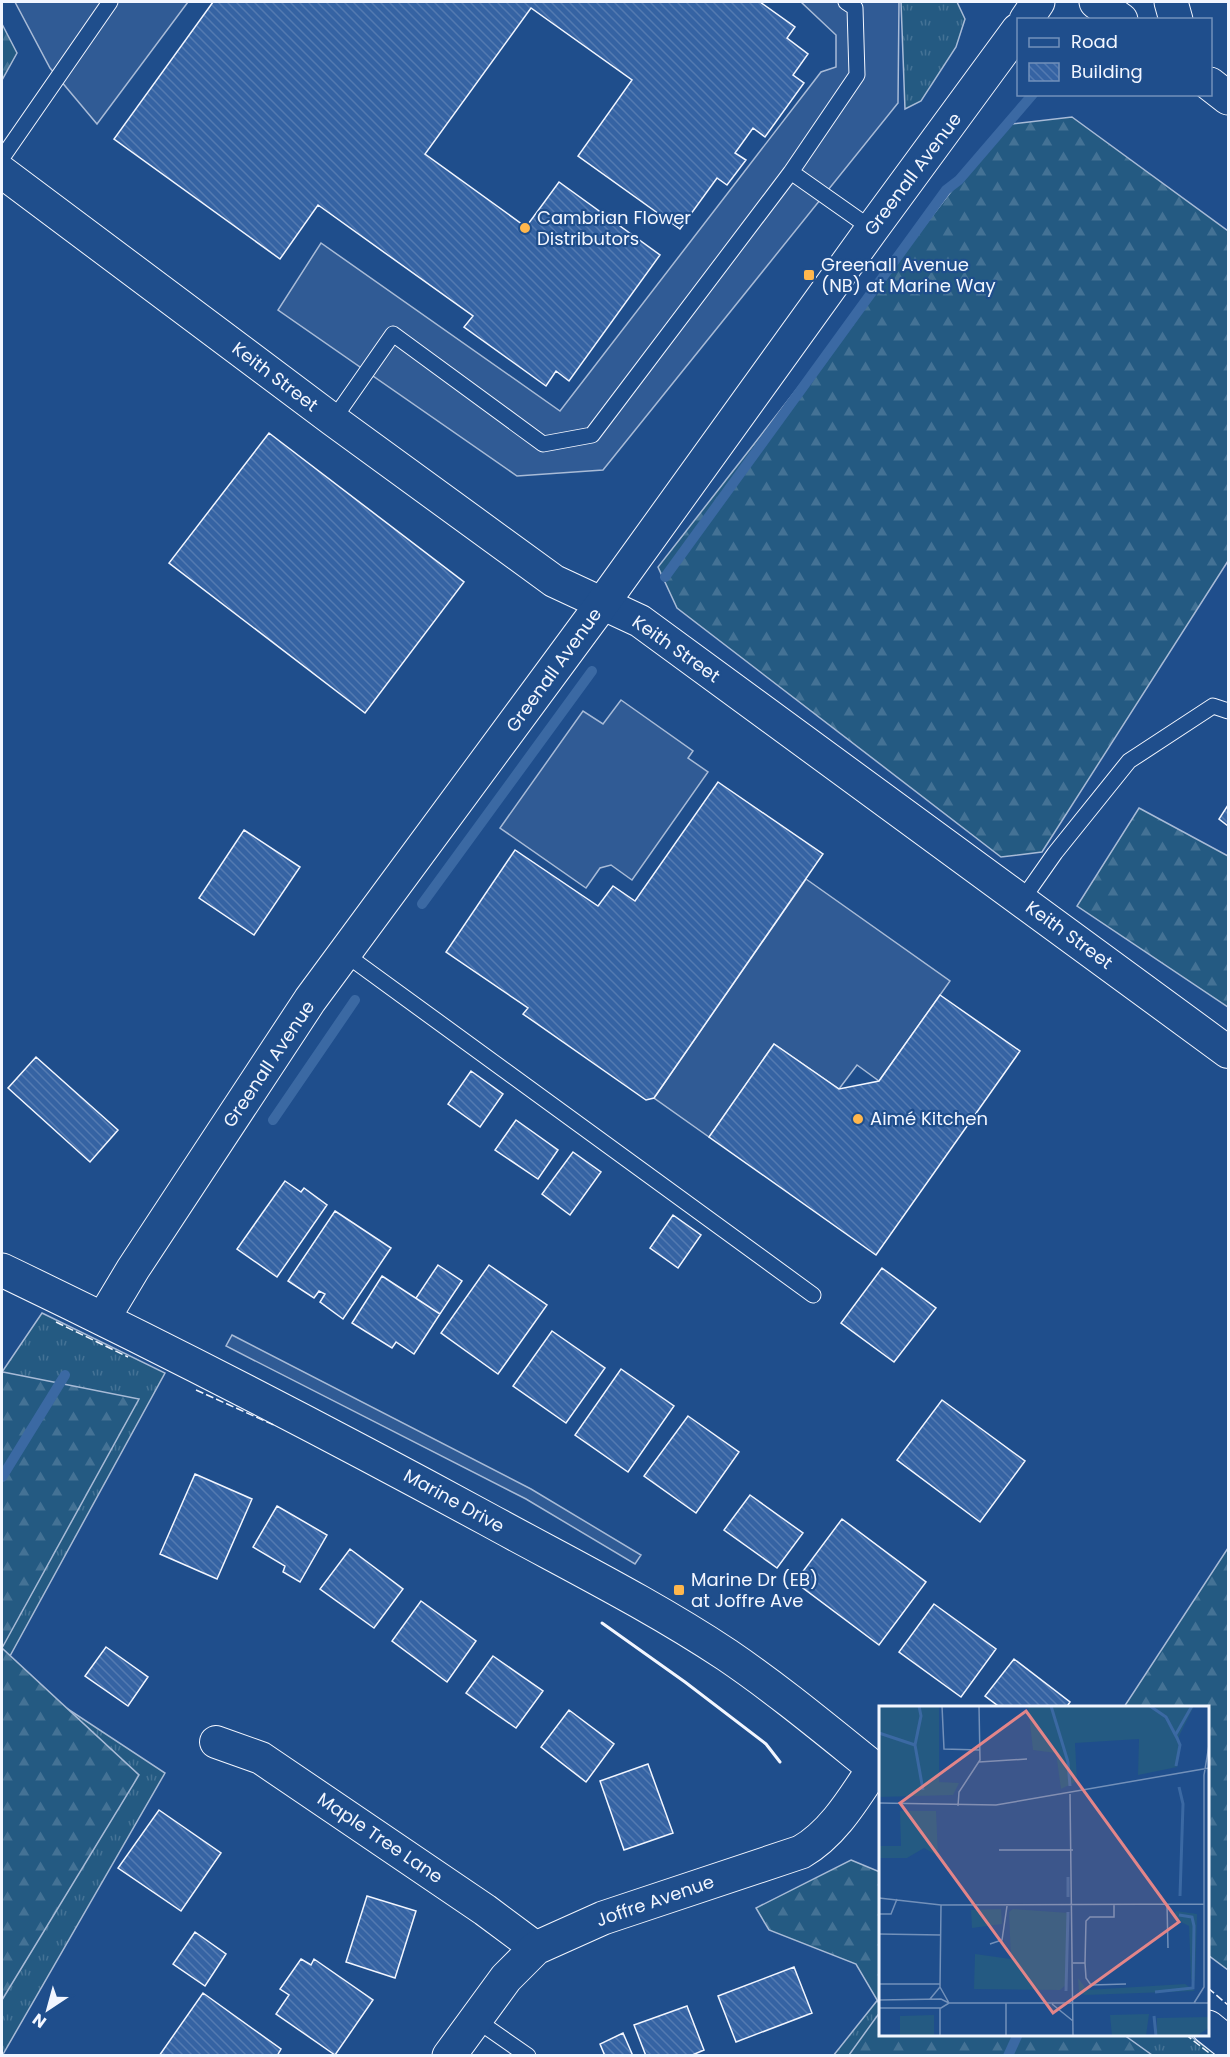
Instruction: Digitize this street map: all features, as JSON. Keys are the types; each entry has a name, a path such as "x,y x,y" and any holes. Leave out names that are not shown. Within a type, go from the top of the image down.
{"street":[{"path":"1027,18 1038,2"},
{"path":"1096,2 1118,18"},
{"path":"1171,2 1175,18"},
{"name":"Greenall Avenue","path":"103,1319 133,1269 304,1010 1017,31"},
{"path":"1212,86 1228,98"},
{"name":"Keith Street","path":"2,172 333,420 554,581 640,621 1228,1052"},
{"name":"Marine Drive","path":"2,1270 369,1455 628,1596 726,1655 878,1771"},
{"name":"Maple Tree Lane","path":"216,1742 261,1758 476,1903 536,1948"},
{"name":"Joffre Avenue","path":"449,2055 506,1978 536,1948 603,1918 801,1852 814,1845 826,1833 878,1771"},
{"path":"1209,2028 1228,2043"}],"lane":[{"path":"2,158 110,2"},
{"path":"333,420 393,334 543,444 592,435 791,171 857,75 855,8 846,2"},
{"path":"791,171 872,229"},
{"path":"1022,900 1129,761 1214,706 1228,711"},
{"path":"345,954 813,1295"},
{"path":"475,2019 528,2055"}],"green space":[{"path":"901,2 957,2 965,19 956,47 921,101 905,109"},
{"path":"2,24 17,53 2,80"},
{"path":"1072,117 1228,231 1228,561 1042,852 1001,857 677,608 658,567 1003,125"},
{"path":"1139,808 1228,856 1228,1007 1077,906"},
{"path":"42,1313 165,1373 4,1667 165,1773 2,2056 2,1372"},
{"path":"3,1372 139,1399 2,1648"},
{"path":"1228,1548 1228,1970 1209,1956 1209,1706 1125,1706"},
{"path":"2,1648 139,1775 2,2000"},
{"path":"851,1860 879,1872 879,2003 856,1964 769,1930 756,1908"},
{"path":"879,1998 879,2036 1190,2036 1216,2055 833,2056"},
{"path":"879,2013 879,2036 1125,2036 1152,2055 849,2055"}],"shaded area":[{"path":"15,2 188,2 97,124 50,68"},
{"path":"801,2 899,2 898,103 603,470 517,476 278,310 321,243 560,411 821,72 836,67 836,35"},
{"path":"621,700 693,751 688,758 708,772 632,880 611,865 600,868 586,888 500,828 583,711 603,724"},
{"path":"806,879 950,981 879,1081 857,1065 839,1089 774,1044 709,1137 654,1098"},
{"path":"232,1335 531,1489 641,1555 635,1564 526,1499 226,1346"}],"building":[{"path":"213,2 760,2 795,27 787,38 808,54 793,75 804,83 765,137 753,128 735,153 746,160 727,185 717,178 680,229 578,156 632,80 531,8 425,154 526,227 559,182 660,255 569,381 556,371 546,386 464,327 473,316 318,205 280,259 114,139"},
{"path":"269,433 464,582 365,713 169,563"},
{"path":"718,782 823,854 654,1098 646,1100 523,1014 528,1008 446,952 515,850 598,906 613,886 635,901"},
{"path":"1228,805 1228,826 1219,819"},
{"path":"244,830 300,867 254,935 199,898"},
{"path":"940,995 1020,1051 876,1255 709,1137 774,1044 839,1089 879,1081"},
{"path":"36,1057 118,1130 90,1162 8,1088"},
{"path":"471,1071 503,1094 480,1127 448,1104"},
{"path":"516,1120 558,1150 538,1179 495,1150"},
{"path":"573,1152 601,1172 570,1215 542,1194"},
{"path":"285,1181 301,1192 304,1188 327,1205 277,1277 237,1249"},
{"path":"335,1211 391,1248 343,1319 320,1302 325,1294 319,1291 314,1298 288,1281"},
{"path":"673,1215 701,1235 678,1268 650,1248"},
{"path":"438,1265 462,1281 440,1314 416,1298"},
{"path":"489,1265 547,1305 498,1374 441,1333"},
{"path":"882,1268 936,1308 894,1362 841,1323"},
{"path":"382,1276 440,1314 414,1354 396,1342 392,1348 352,1323"},
{"path":"552,1331 605,1368 566,1423 513,1386"},
{"path":"621,1369 674,1406 628,1472 575,1435"},
{"path":"942,1400 1025,1461 980,1522 897,1460"},
{"path":"688,1416 739,1452 696,1513 644,1476"},
{"path":"195,1474 252,1499 217,1579 160,1554"},
{"path":"750,1495 803,1533 777,1568 724,1530"},
{"path":"277,1506 327,1535 300,1582 283,1572 285,1566 253,1547"},
{"path":"842,1519 926,1582 879,1645 795,1582"},
{"path":"350,1549 403,1589 374,1628 320,1589"},
{"path":"421,1601 476,1641 447,1682 392,1641"},
{"path":"934,1604 996,1649 961,1697 899,1652"},
{"path":"106,1647 148,1677 128,1706 85,1676"},
{"path":"493,1656 543,1691 516,1728 466,1693"},
{"path":"1014,1659 1070,1702 1067,1706 998,1706 985,1696"},
{"path":"569,1710 614,1744 586,1782 541,1747"},
{"path":"648,1764 673,1833 624,1850 600,1781"},
{"path":"159,1810 221,1853 181,1911 118,1868"},
{"path":"367,1896 416,1911 395,1978 346,1962"},
{"path":"195,1932 226,1954 205,1986 173,1964"},
{"path":"301,1959 311,1965 314,1959 373,2000 335,2055 276,2014 289,1995 280,1989"},
{"path":"794,1967 812,2013 736,2042 718,1996"},
{"path":"203,1993 281,2049 277,2056 159,2056"},
{"path":"687,2006 704,2050 690,2056 646,2056 634,2025"},
{"path":"623,2033 633,2056 605,2056 600,2044"}],"waterway":[{"path":"665,577 946,190 959,180 1031,96"},
{"path":"422,904 592,671"},
{"path":"273,1120 355,1000"},
{"path":"2,1477 65,1375"},
{"path":"1008,2056 1017,2036"}],"fence":[{"path":"56,1322 128,1357"},
{"path":"196,1390 276,1426"},
{"path":"1209,1989 1228,2005"},
{"path":"1188,2036 1213,2056"}],"wall":[{"path":"602,1623 685,1682 766,1744 780,1762"}],"place":[{"name":"Cambrian Flower Distributors","path":"525,228"},
{"name":"Greenall Avenue (NB) at Marine Way","path":"809,275"},
{"name":"Aimé Kitchen","path":"858,1119"},
{"name":"Marine Dr (EB) at Joffre Ave","path":"679,1590"}]}
